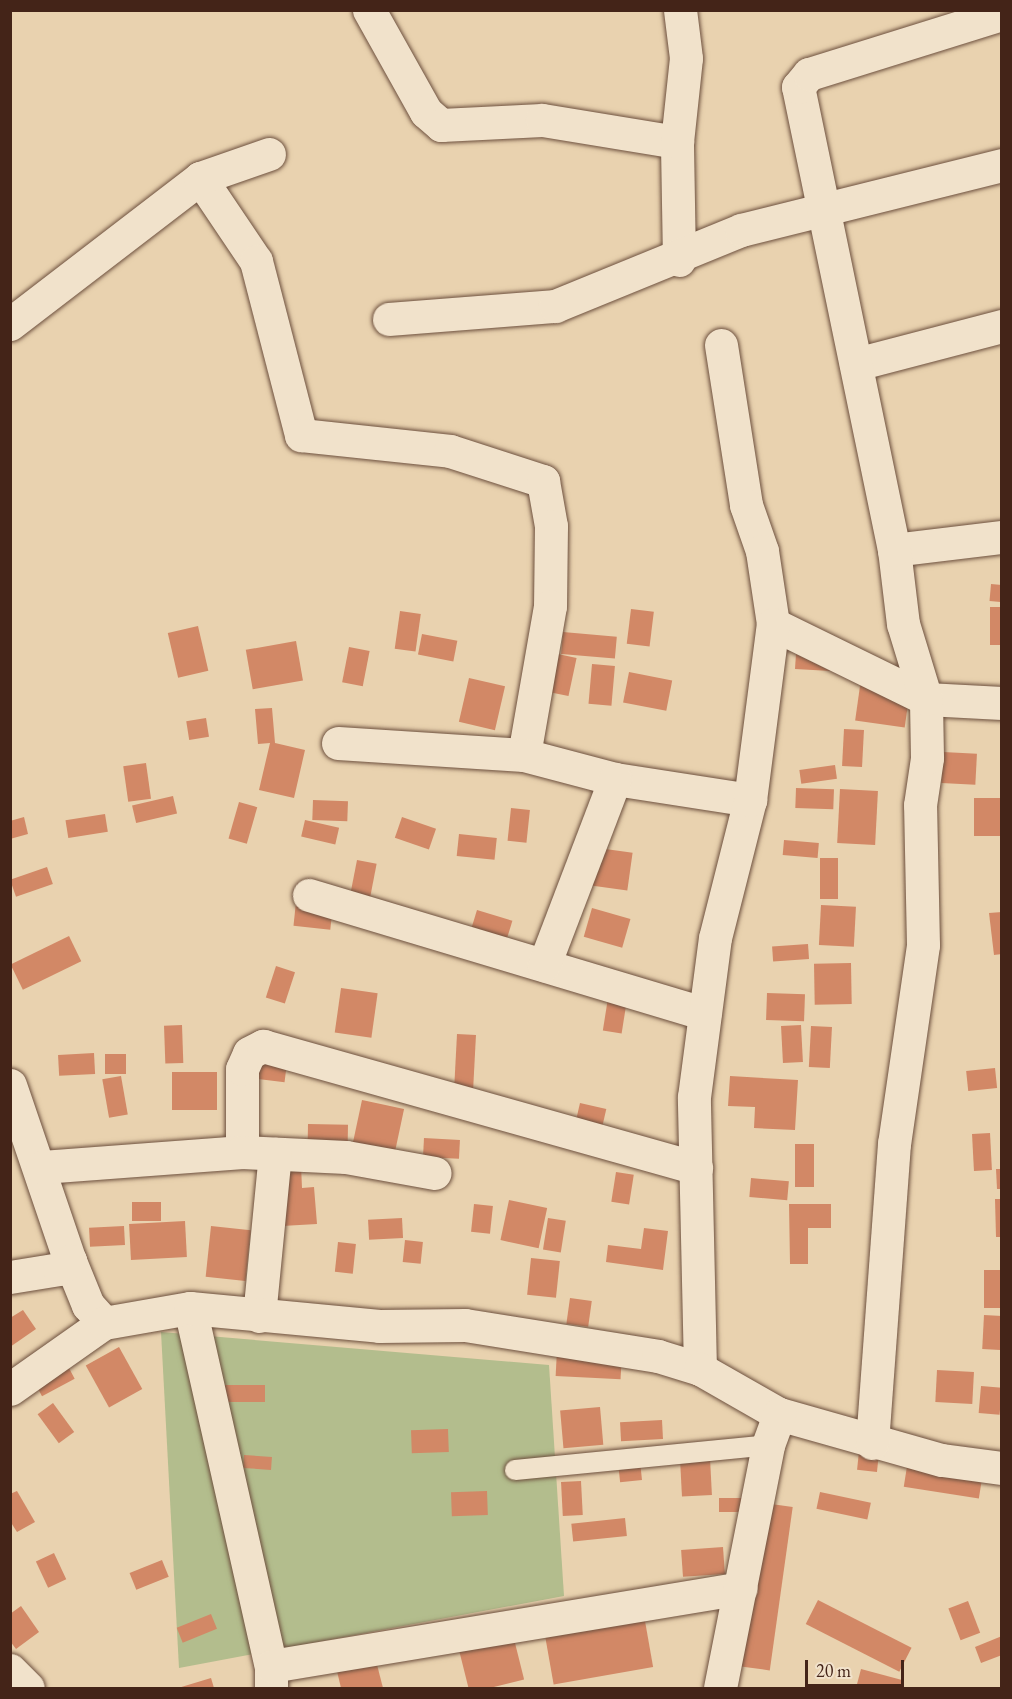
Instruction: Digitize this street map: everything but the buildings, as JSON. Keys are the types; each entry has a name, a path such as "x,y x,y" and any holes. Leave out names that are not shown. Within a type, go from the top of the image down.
{"street":[{"path":"369,10 426,112 441,125 542,120 677,142"},
{"path":"679,260 677,142 686,58 681,10"},
{"path":"872,1443 894,1144 923,945 920,806 927,758 926,699 903,624 894,550 823,206 800,79 1002,14"},
{"path":"10,324 201,178 269,154"},
{"path":"389,319 555,306 679,260 741,230 823,206 1002,165"},
{"path":"201,178 256,261 301,435 450,451 543,481 551,526 550,606 524,755"},
{"path":"856,364 1002,326"},
{"path":"699,1369 694,1097 715,938 750,800 773,624 762,551 746,505 721,345"},
{"path":"894,550 1002,537"},
{"path":"773,624 926,699 1002,703"},
{"path":"338,743 524,755 615,779 750,800"},
{"path":"544,965 615,779"},
{"path":"309,895 705,1014"},
{"path":"242,1152 242,1069 249,1053 263,1046 696,1168"},
{"path":"10,1085 42,1167 70,1261 88,1305 104,1323"},
{"path":"42,1167 242,1152 346,1157 435,1173"},
{"path":"260,1316 275,1154"},
{"path":"10,1277 58,1269 70,1261"},
{"path":"10,1389 104,1323 190,1308 379,1326 465,1325 658,1356 699,1369 779,1414 872,1443 1002,1468"},
{"path":"190,1308 271,1677 741,1588"},
{"path":"720,1689 768,1445 779,1414"},
{"path":"10,1670 28,1689"}],"lane":[{"path":"515,1470 768,1445"}],"green space":[{"path":"161,1332 549,1365 564,1596 179,1668"}]}
